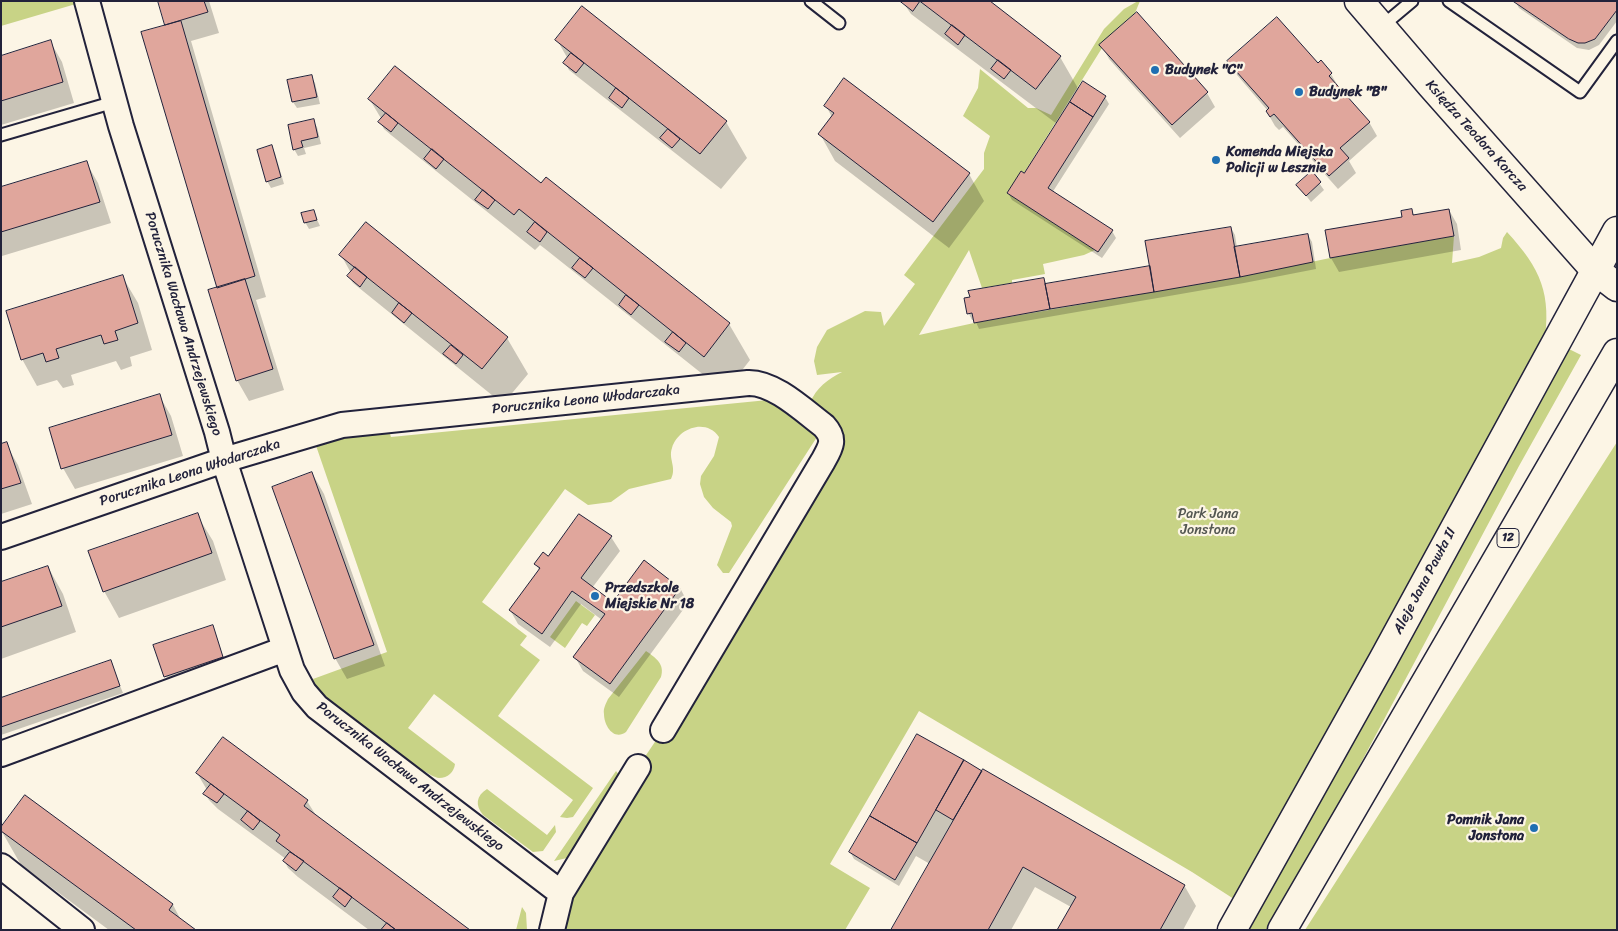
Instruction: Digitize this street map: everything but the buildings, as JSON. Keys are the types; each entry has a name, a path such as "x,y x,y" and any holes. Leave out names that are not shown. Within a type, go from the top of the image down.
{"main road":[{"name":"Księdza Teodora Korcza","path":"1359,1 1595,270 1617,287"},
{"name":"Aleje Jana Pawła II","path":"1232,930 1617,231"},
{"name":"12","path":"1282,930 1617,353"}],"street":[{"name":"Porucznika Wacława Andrzejewskiego","path":"87,1 114,102 224,460 285,649 296,677 304,692 317,707 561,893"},
{"name":"Porucznika Leona Włodarczaka","path":"1,536 224,460 342,425 748,383 760,384 774,389 824,426 829,432 831,446 663,730"},
{"path":"1,754 285,649"},
{"path":"552,930 561,893 638,767"},
{"path":"1,866 82,930"}],"lane":[{"path":"811,1 839,22"},
{"path":"1381,27 1412,1"},
{"path":"1448,1 1580,92 1617,41"},
{"path":"1,134 114,102"}],"green space":[{"path":"1,1 86,1 1,26"},
{"name":"Park Jana Jonstona","path":"1140,1 1135,13 1100,45 1102,48 1024,173 1021,171 1007,193 1095,250 1084,255 1043,264 1045,274 1012,280 1012,283 982,288 969,250 919,335 974,323 1240,277 1330,258 1454,236 1452,263 1479,257 1501,248 1503,238 1507,232 1519,245 1536,271 1545,297 1546,327 1544,345 1237,901 1192,872 919,711 830,864 870,888 845,930 552,930 638,767 663,730 828,453 810,403 823,384 842,372 817,375 814,361 817,347 827,330 865,311 881,312 884,326 915,284 904,275 984,169 984,153 990,136 963,116 978,88 980,69 1028,108 1036,108 1051,115 1104,29 1124,9"},
{"path":"1569,349 1581,355 1519,466 1272,930 1241,930 1500,466"},
{"path":"768,400 817,437 729,573 723,573 717,565 732,526 731,522 713,508 704,497 700,484 701,476 714,456 719,437 713,431 700,427 686,431 675,441 671,452 673,475 671,479 629,489 611,502 588,505 565,489 482,602 527,636 520,645 540,660 498,716 593,788 573,817 560,817 573,800 434,694 408,728 455,764 450,774 439,778 418,767 385,744 329,700 317,688 313,679 387,652 312,434 386,421 391,437"},
{"path":"1617,442 1617,930 1305,930"},
{"path":"576,601 595,615 587,626 582,623 565,648 550,637"},
{"path":"646,651 661,665 661,677 626,732 618,735 610,731 604,719 605,706 608,699"},
{"path":"616,771 620,776 578,850 567,858 554,861"},
{"path":"487,789 547,835 555,825 556,832 543,851 533,852 483,815 478,801"},
{"path":"522,907 526,913 527,930 516,930"}],"place":[{"name":"Budynek \"C\"","path":"1155,70"},
{"name":"Budynek \"B\"","path":"1299,92"},
{"name":"Komenda Miejska Policji w Lesznie","path":"1216,160"},
{"name":"Przedszkole Miejskie Nr 18","path":"595,596"},
{"name":"Pomnik Jana Jonstona","path":"1534,828"}]}
